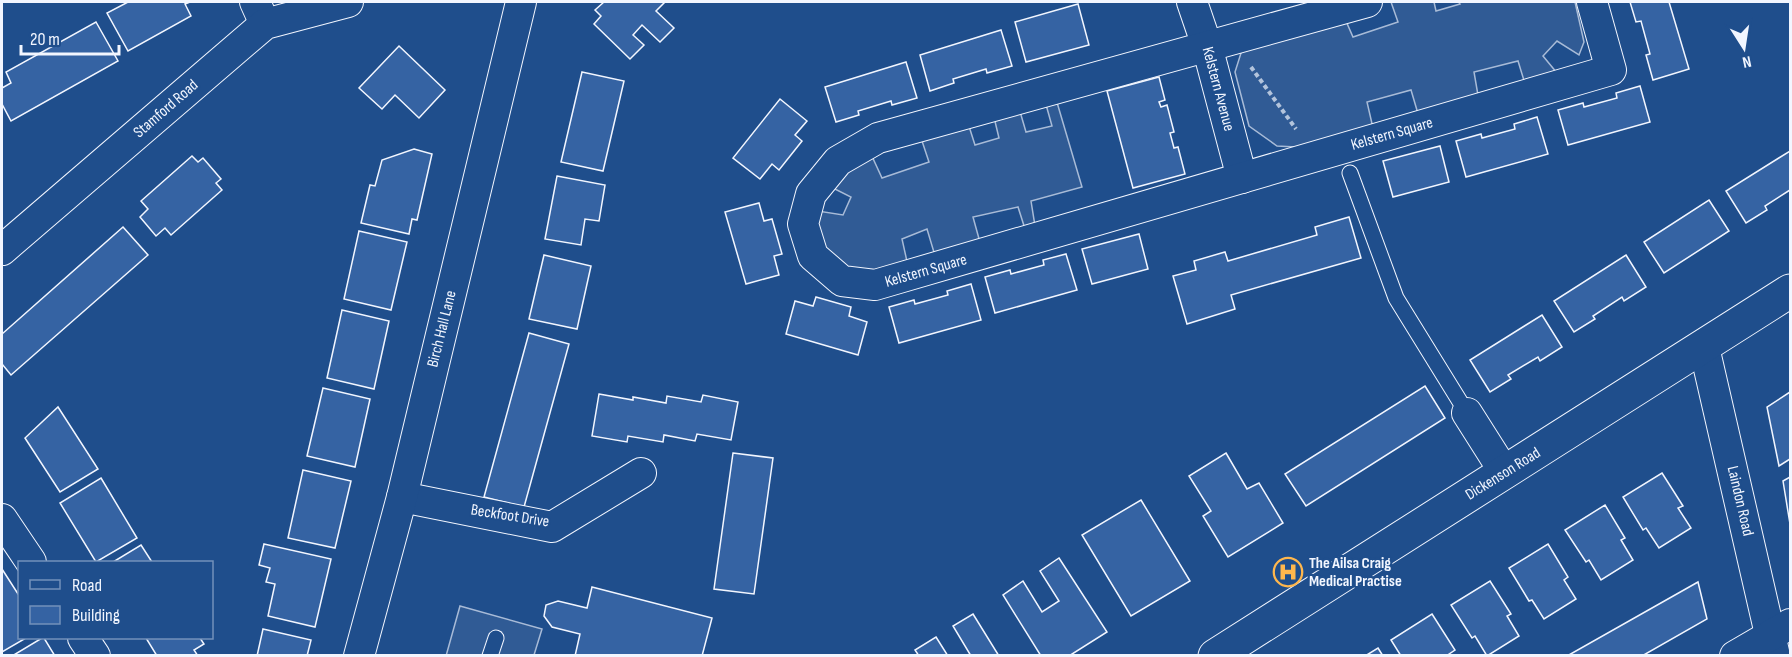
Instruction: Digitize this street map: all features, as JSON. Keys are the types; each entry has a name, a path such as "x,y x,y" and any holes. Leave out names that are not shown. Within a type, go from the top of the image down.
{"highway":[{"name":"Dickenson Road","path":"1218,654 1791,291"}],"street":[{"name":"Stamford Road","path":"2,250 260,13 348,2"},
{"name":"Birch Hall Lane","path":"359,656 402,496 521,2"},
{"name":"Kelstern Avenue","path":"1192,2 1219,43 1242,178"},
{"name":"Kelstern Square","path":"1367,2 878,138 838,161 811,194 803,224 813,256 842,281 875,285 1242,178 1336,160 1611,70 1592,2"},
{"name":"Laindon Road","path":"1704,347 1779,639"},
{"path":"1467,412 1505,473"},
{"name":"Beckfoot Drive","path":"402,496 552,526 641,472"},
{"path":"2,519 30,561"},
{"path":"84,639 95,656"},
{"path":"1735,656 1779,639"}],"lane":[{"path":"1336,160 1396,298 1467,412"},
{"path":"490,656 496,638"}],"path":[{"path":"1219,43 1336,160"}],"shaded area":[{"path":"1391,2 1434,2 1436,11 1460,4 1459,2 1575,2 1584,42 1579,55 1557,41 1543,56 1557,73 1526,87 1518,61 1474,72 1479,101 1419,117 1411,90 1367,102 1373,128 1296,147 1277,146 1249,126 1235,72 1241,53 1251,41 1342,12 1353,37 1398,22"},
{"path":"1056,99 1082,187 1031,201 1035,226 1026,232 1018,207 973,217 981,246 936,259 927,229 902,239 908,266 874,273 847,271 824,247 816,225 818,211 843,215 851,197 829,186 870,152 882,178 929,162 920,135 967,120 975,145 999,138 993,113 1019,108 1026,132 1052,126 1045,101"},
{"path":"460,606 542,629 534,655 446,656"}],"building":[{"path":"128,2 190,2 185,4 191,16 128,51 107,13"},
{"path":"604,2 665,2 656,11 674,28 660,42 642,25 633,35 644,45 630,59 594,24 601,16 595,10"},
{"path":"1630,2 1669,2 1689,69 1653,80 1646,55 1650,54 1641,21 1636,22"},
{"path":"1078,4 1089,45 1026,62 1015,22"},
{"path":"96,22 118,61 11,121 2,104 2,88 11,83 6,72"},
{"path":"1001,30 1012,66 987,73 986,69 953,79 954,83 930,91 920,55"},
{"path":"399,46 445,90 419,118 395,95 382,109 359,88"},
{"path":"906,62 917,98 892,105 891,101 858,111 859,115 836,122 825,87"},
{"path":"582,72 624,81 603,171 561,162"},
{"path":"1159,77 1165,100 1159,102 1161,107 1167,105 1174,132 1170,133 1174,148 1178,147 1185,174 1133,188 1107,91"},
{"path":"1640,86 1650,122 1568,145 1558,110 1583,103 1584,107 1617,98 1616,93"},
{"path":"780,99 807,121 795,135 802,141 779,170 772,164 760,179 733,158"},
{"path":"1537,117 1548,154 1466,177 1456,141 1481,134 1482,138 1515,129 1514,124"},
{"path":"1440,146 1449,182 1393,197 1383,161"},
{"path":"414,149 432,154 417,220 412,219 409,234 361,223 370,185 375,186 382,160"},
{"path":"1790,151 1790,190 1765,206 1767,210 1746,223 1726,191"},
{"path":"192,156 198,162 203,158 221,179 216,183 222,190 171,235 165,228 156,236 140,217 148,209 141,201"},
{"path":"557,176 605,185 599,221 585,219 581,245 545,239"},
{"path":"1709,200 1729,231 1664,273 1644,242"},
{"path":"759,203 764,221 772,219 782,254 774,256 779,275 746,284 725,212"},
{"path":"1349,217 1361,258 1231,295 1235,309 1187,324 1173,276 1196,270 1194,261 1225,252 1228,261 1317,235 1315,227"},
{"path":"123,227 148,255 11,375 2,364 2,334"},
{"path":"359,231 407,242 391,310 344,299"},
{"path":"1139,234 1148,269 1092,284 1082,249"},
{"path":"1066,254 1077,290 995,313 985,277 1010,270 1011,274 1044,265 1043,260"},
{"path":"544,255 591,266 577,329 529,319"},
{"path":"1626,255 1646,287 1624,301 1622,297 1593,316 1595,319 1574,332 1554,301"},
{"path":"971,284 981,320 899,343 889,307 914,300 915,304 948,295 947,291"},
{"path":"816,297 851,307 849,316 867,322 858,355 786,334 795,301 813,306"},
{"path":"342,310 389,321 374,389 327,378"},
{"path":"1542,315 1562,347 1540,361 1538,357 1508,375 1511,379 1490,392 1470,360"},
{"path":"529,333 569,344 524,507 484,497"},
{"path":"1425,386 1445,418 1306,506 1285,474"},
{"path":"323,388 370,399 355,467 307,456"},
{"path":"1790,392 1790,459 1779,466 1767,407"},
{"path":"599,394 666,403 667,396 701,402 703,395 738,402 731,440 697,434 695,441 664,435 663,442 628,436 627,442 592,436"},
{"path":"58,407 98,469 60,492 25,438"},
{"path":"733,453 773,458 754,594 714,589"},
{"path":"1226,453 1247,489 1259,483 1283,523 1228,557 1203,516 1211,511 1189,476"},
{"path":"303,470 351,481 335,548 288,538"},
{"path":"1662,473 1683,506 1678,508 1691,528 1659,548 1646,528 1643,530 1623,497"},
{"path":"1790,477 1790,524 1783,481"},
{"path":"101,478 137,538 95,561 60,503"},
{"path":"1141,500 1190,581 1131,616 1082,535"},
{"path":"1605,505 1625,538 1621,540 1633,560 1601,580 1589,560 1586,562 1565,530"},
{"path":"264,544 331,559 315,627 268,616 275,584 266,582 270,568 259,565"},
{"path":"1548,544 1568,577 1564,580 1576,599 1544,619 1532,600 1529,601 1509,568"},
{"path":"141,545 151,561 115,561"},
{"path":"1059,558 1107,632 1069,656 1041,656 1003,595 1023,581 1042,612 1059,601 1040,571"},
{"path":"2,569 18,594 18,639 24,639 2,652"},
{"path":"1490,581 1511,614 1507,616 1519,636 1487,656 1475,636 1472,638 1451,605"},
{"path":"1698,582 1707,619 1642,656 1567,656"},
{"path":"592,587 712,618 702,656 575,656 580,634 552,627 544,616 546,605 558,601 587,608"},
{"path":"973,614 999,656 971,656 953,626"},
{"path":"1432,614 1455,650 1446,656 1401,656 1391,640"},
{"path":"263,629 311,640 307,656 257,656"},
{"path":"936,637 948,656 919,656 915,650"},
{"path":"40,639 45,639 55,656 12,656"},
{"path":"147,639 201,639 204,644 194,650 198,656 157,656"},
{"path":"1378,648 1383,656 1365,656"}],"place":[{"name":"The Ailsa Craig Medical Practise","path":"1288,572"}]}
